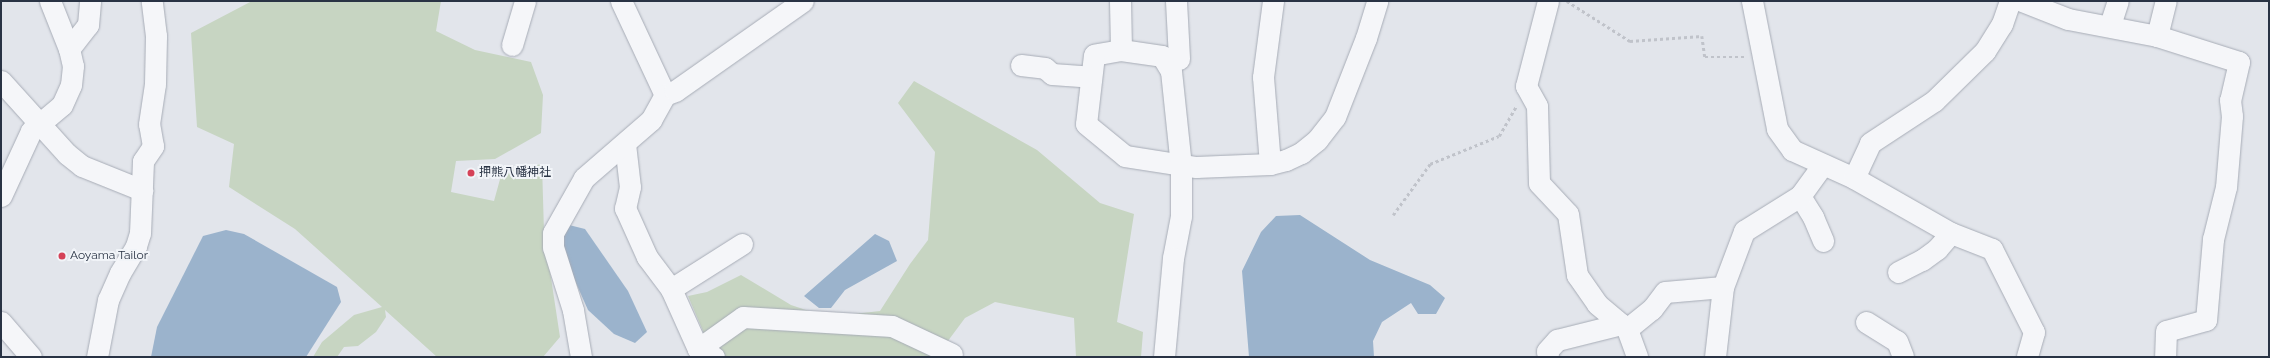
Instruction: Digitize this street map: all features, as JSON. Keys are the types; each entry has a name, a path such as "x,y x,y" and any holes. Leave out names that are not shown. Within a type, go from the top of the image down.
{"street":[{"path":"1,196 31,131 62,105 71,85 73,66 69,49 50,1"},
{"path":"69,49 88,25 90,1"},
{"path":"97,357 108,300 120,272 136,246 140,233 143,161 153,146 148,124 155,84 156,36 152,1"},
{"path":"512,45 525,1"},
{"path":"621,1 665,96"},
{"path":"581,357 573,310 553,247 553,233 584,178 651,120 665,96 675,91 803,1"},
{"path":"1120,1 1121,50"},
{"path":"1176,1 1179,59"},
{"path":"1270,164 1262,77 1273,1"},
{"path":"1164,357 1174,258 1181,216 1180,166 1171,71 1162,56 1121,50 1094,55 1086,124 1125,156 1180,166 1270,164 1301,153 1317,140 1335,116 1366,38 1377,1"},
{"path":"1548,1 1526,86 1536,106 1539,183 1568,214 1577,275 1597,304 1624,326 1636,357"},
{"path":"1752,1 1778,129 1792,150 1854,178 1951,233 1992,249 2034,332 2027,357"},
{"path":"1854,178 1870,143 1934,101 1984,51 2002,24 2010,1"},
{"path":"2022,1 2068,19 2110,25 2157,36 2239,62 2230,100 2232,116 2226,187 2213,239 2206,320 2166,331 2165,357"},
{"path":"2110,25 2118,1"},
{"path":"2157,36 2166,1"},
{"path":"1021,65 1045,68 1052,74 1092,77"},
{"path":"1,81 67,154 82,166 142,190"},
{"path":"625,144 630,187 625,208 647,257 671,289 706,353 743,317 892,326 952,354"},
{"path":"1715,357 1723,287 1744,231 1800,196 1823,164"},
{"path":"1800,196 1813,217 1823,241"},
{"path":"1898,272 1922,260 1937,249 1951,233"},
{"path":"671,289 742,244"},
{"path":"1548,357 1547,351 1557,340 1624,326 1652,308 1665,292 1723,287"},
{"path":"1,322 31,357"},
{"path":"1866,322 1897,341 1903,357"},
{"path":"1,339 16,357"}],"path":[{"path":"1567,1 1630,41 1702,36 1705,57 1762,56"},
{"path":"1393,215 1430,164 1499,136 1526,86"}],"green space":[{"path":"252,1 441,1 436,31 475,50 531,62 543,95 541,133 495,159 456,161 451,192 494,201 502,172 542,164 544,232 560,337 543,357 437,357 385,310 386,317 376,332 358,346 344,347 337,357 313,357 322,342 354,315 382,307 295,229 229,187 234,144 197,127 191,33"},
{"path":"914,81 1037,150 1100,203 1134,214 1117,322 1143,332 1141,357 1076,357 1074,318 995,302 965,318 936,357 714,357 688,296 707,292 741,275 791,305 827,317 880,311 910,264 928,240 935,152 898,103"}],"water":[{"path":"1300,215 1370,260 1430,285 1445,298 1436,314 1418,314 1411,303 1382,322 1373,341 1374,357 1249,357 1242,271 1261,232 1276,216"},
{"path":"569,225 585,229 628,291 647,332 635,343 614,334 588,310 563,254 560,234"},
{"path":"226,230 244,234 337,287 341,302 306,357 151,357 157,327 203,236"},
{"path":"875,234 889,241 897,261 845,290 831,308 819,308 804,296"}],"place":[{"name":"押熊八幡神社","path":"471,173"},
{"name":"Aoyama Tailor","path":"62,256"}]}
